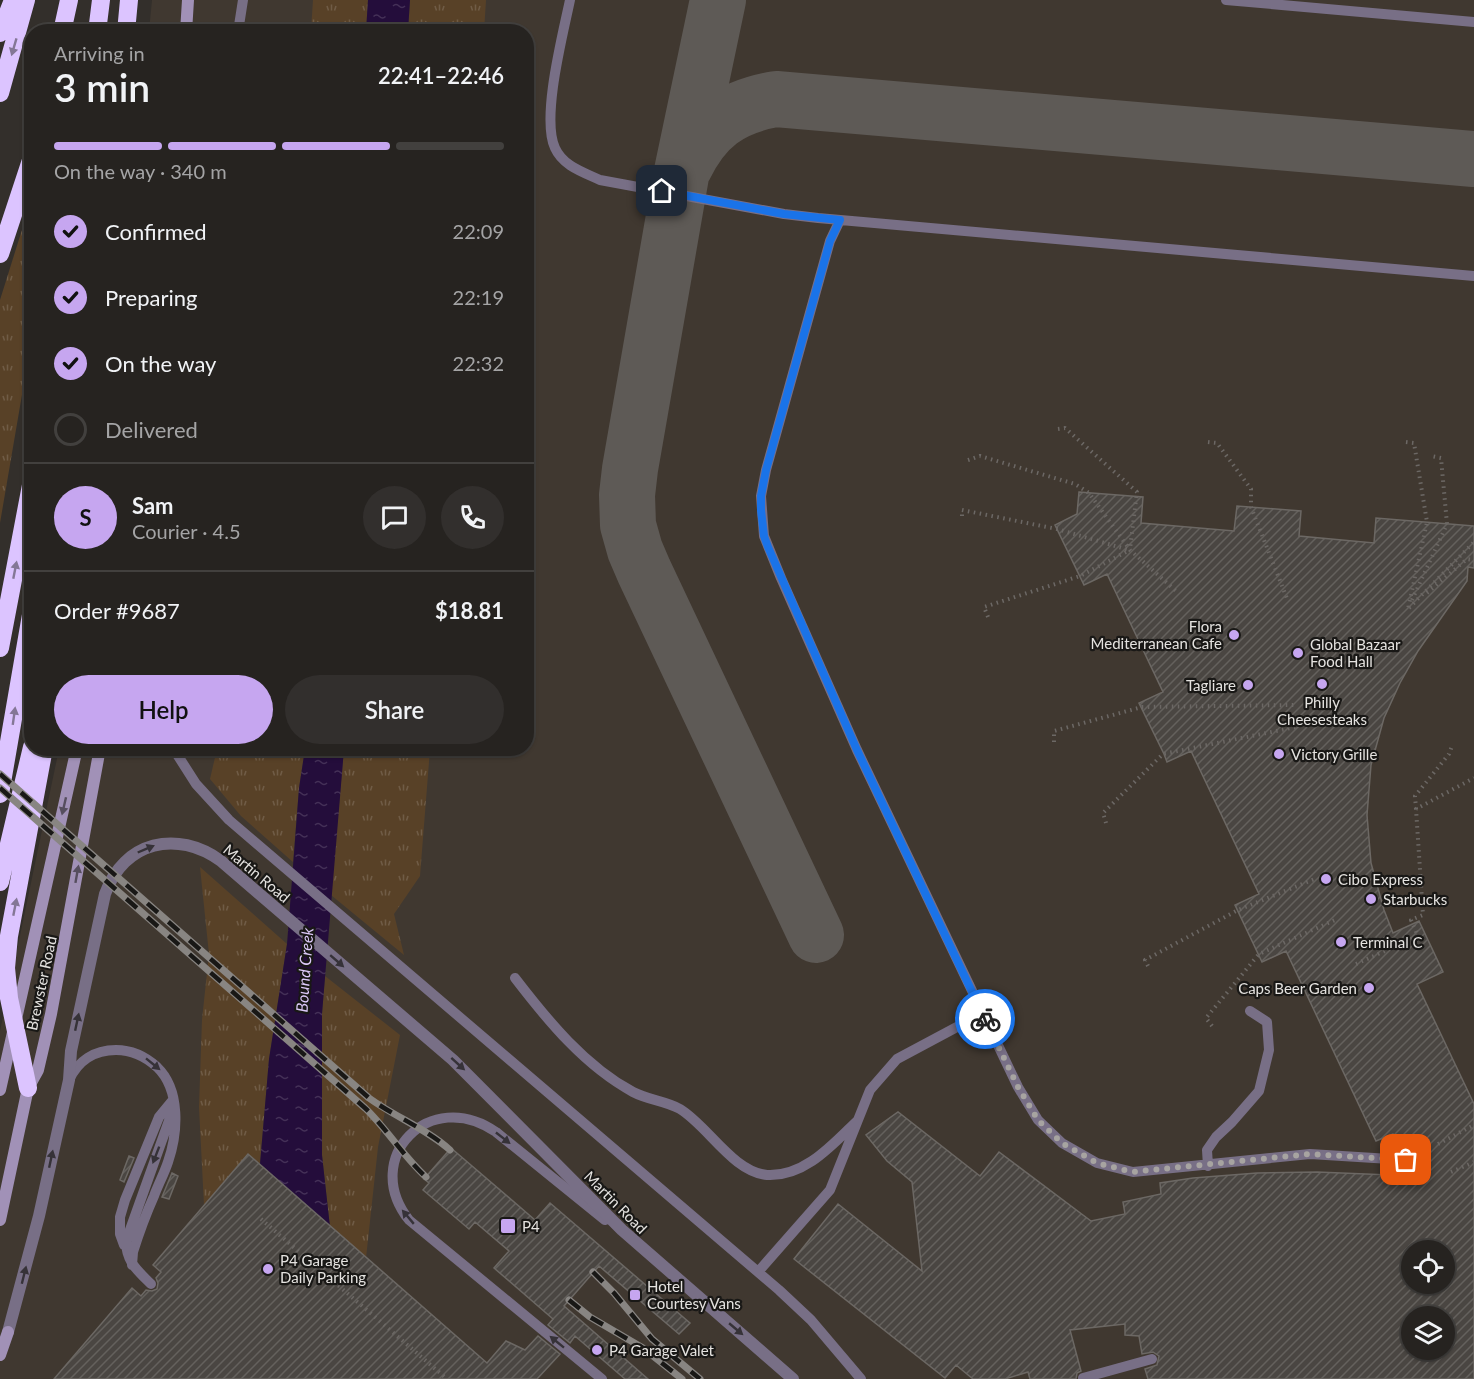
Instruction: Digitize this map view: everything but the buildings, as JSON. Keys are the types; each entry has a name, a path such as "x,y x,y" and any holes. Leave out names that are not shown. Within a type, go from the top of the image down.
{"highway":[{"path":"0,33 13,0"},
{"path":"0,93 26,0"},
{"path":"64,24 69,0"},
{"path":"99,24 101,0"},
{"path":"127,24 129,0"},
{"path":"0,254 24,181"},
{"path":"0,648 24,519"},
{"path":"0,795 24,656"},
{"path":"0,882 30,756"},
{"path":"28,1088 7,984 7,952 43,756"}],"street":[{"path":"186,24 188,0"},
{"name":"Brewster Road","path":"0,1090 75,756"},
{"name":"Brewster Road","path":"0,1220 28,1088 38,1070 51,1014 99,756"},
{"name":"Martin Road","path":"4,1335 39,1216 69,1080 71,1051 105,894 112,876 123,862 146,847 165,844 194,847 221,861 476,1081 645,1252 793,1379"},
{"path":"0,1355 4,1335"}],"lane":[{"path":"239,24 243,0"},
{"path":"570,0 552,94 550,122 555,149 566,162 574,169 600,180 784,214 1474,276"},
{"path":"1226,0 1474,22"},
{"path":"840,220 830,241 766,470 761,496 764,536 857,750 1018,1087 1038,1120 1062,1143 1097,1163 1132,1172 1310,1154 1406,1160"},
{"path":"178,756 207,796 255,844 758,1272 811,1320 861,1379"},
{"path":"515,978 563,1036 613,1081 636,1094 680,1109 747,1170 767,1175 790,1172 819,1158 858,1120"},
{"path":"1208,1166 1207,1150 1216,1137 1259,1091 1269,1050 1267,1022 1250,1011"},
{"path":"758,1272 830,1190 870,1090 897,1059 982,1013"},
{"path":"69,1080 75,1068 90,1056 108,1050 126,1051 144,1058 161,1071 171,1089 175,1115 174,1138 168,1164 133,1252 132,1265"},
{"path":"152,1284 132,1265 120,1234 120,1217 159,1117 173,1100"},
{"path":"602,1379 409,1220 394,1195 393,1167 406,1140 428,1122 447,1117 477,1121 496,1132 645,1252"},
{"path":"1083,1378 1152,1359"},
{"path":"776,1363 787,1379"}],"path":[{"path":"1058,429 1065,428 1137,492 1130,550"},
{"path":"1208,442 1217,443 1251,489 1251,507 1288,600"},
{"path":"1406,442 1414,443 1427,522 1408,609"},
{"path":"968,460 980,456 1075,483 1089,493 1130,550 1176,591"},
{"path":"1408,609 1447,524 1441,458 1431,456"},
{"path":"962,516 962,510 1057,529 1130,550"},
{"path":"1408,609 1474,542"},
{"path":"988,618 984,607 1080,576 1130,550"},
{"path":"1408,609 1467,559 1474,560"},
{"path":"1054,742 1054,731 1142,707 1295,705"},
{"path":"1106,823 1103,813 1164,754 1296,727"},
{"path":"1356,964 1418,936 1411,920 1423,915 1415,796 1449,754 1452,746"},
{"path":"1416,809 1474,778"},
{"path":"1148,966 1145,960 1238,910 1317,878"},
{"path":"1212,1026 1206,1018 1259,954 1335,920"},
{"path":"1438,1144 1474,1125"},
{"path":"1451,1172 1474,1162"},
{"path":"261,1220 447,1379"}],"shaded area":[{"path":"152,0 1474,0 1474,1379 0,1379 0,1031 58,756 534,756 534,24 150,24"}],"green space":[{"path":"313,0 368,0 366,24 311,24"},
{"path":"410,0 486,0 484,24 408,24"},
{"path":"24,223 24,383 0,523 0,300"},
{"path":"215,756 304,756 293,862 241,816 210,779"},
{"path":"343,756 429,756 420,876 394,914 404,955 331,895"},
{"path":"200,867 287,944 269,1059 260,1164 248,1154 204,1205 199,1107 202,1020 209,954"},
{"path":"325,976 400,1035 378,1147 366,1258 330,1227 322,1155 322,1014"}],"water":[{"path":"368,0 410,0 408,24 366,24"},
{"name":"Bound Creek","path":"304,756 343,756 322,1014 322,1155 330,1227 260,1164 269,1059 287,944 299,788"}],"taxiway":[{"path":"718,0 681,176 630,469 627,495 628,525 644,571 816,935"},
{"path":"684,168 700,141 720,121 745,107 776,99 1474,159"}],"railway":[{"path":"0,774 369,1098 450,1150"},
{"path":"0,788 365,1108 426,1177"},
{"path":"593,1272 614,1293 652,1339 700,1379"},
{"path":"569,1300 590,1317 643,1348 682,1379"}],"way so far":[{"path":"985,1019 1018,1087 1038,1120 1062,1143 1097,1163 1132,1172 1310,1154 1406,1160"}],"place":[{"name":"Flora Mediterranean Cafe","path":"1234,635"},
{"name":"Global Bazaar Food Hall","path":"1298,653"},
{"name":"Philly Cheesesteaks","path":"1322,684"},
{"name":"Tagliare","path":"1248,685"},
{"name":"Victory Grille","path":"1279,754"},
{"name":"Cibo Express","path":"1326,879"},
{"name":"Starbucks","path":"1371,899"},
{"name":"Terminal C","path":"1341,942"},
{"name":"Caps Beer Garden","path":"1369,988"},
{"name":"P4","path":"508,1226"},
{"name":"P4 Garage Daily Parking","path":"268,1269"},
{"name":"Hotel Courtesy Vans","path":"635,1295"},
{"name":"P4 Garage Valet","path":"597,1350"}],"route":[{"path":"662,191 784,214 840,220 830,241 766,470 761,496 764,536 857,750 985,1019"}]}
